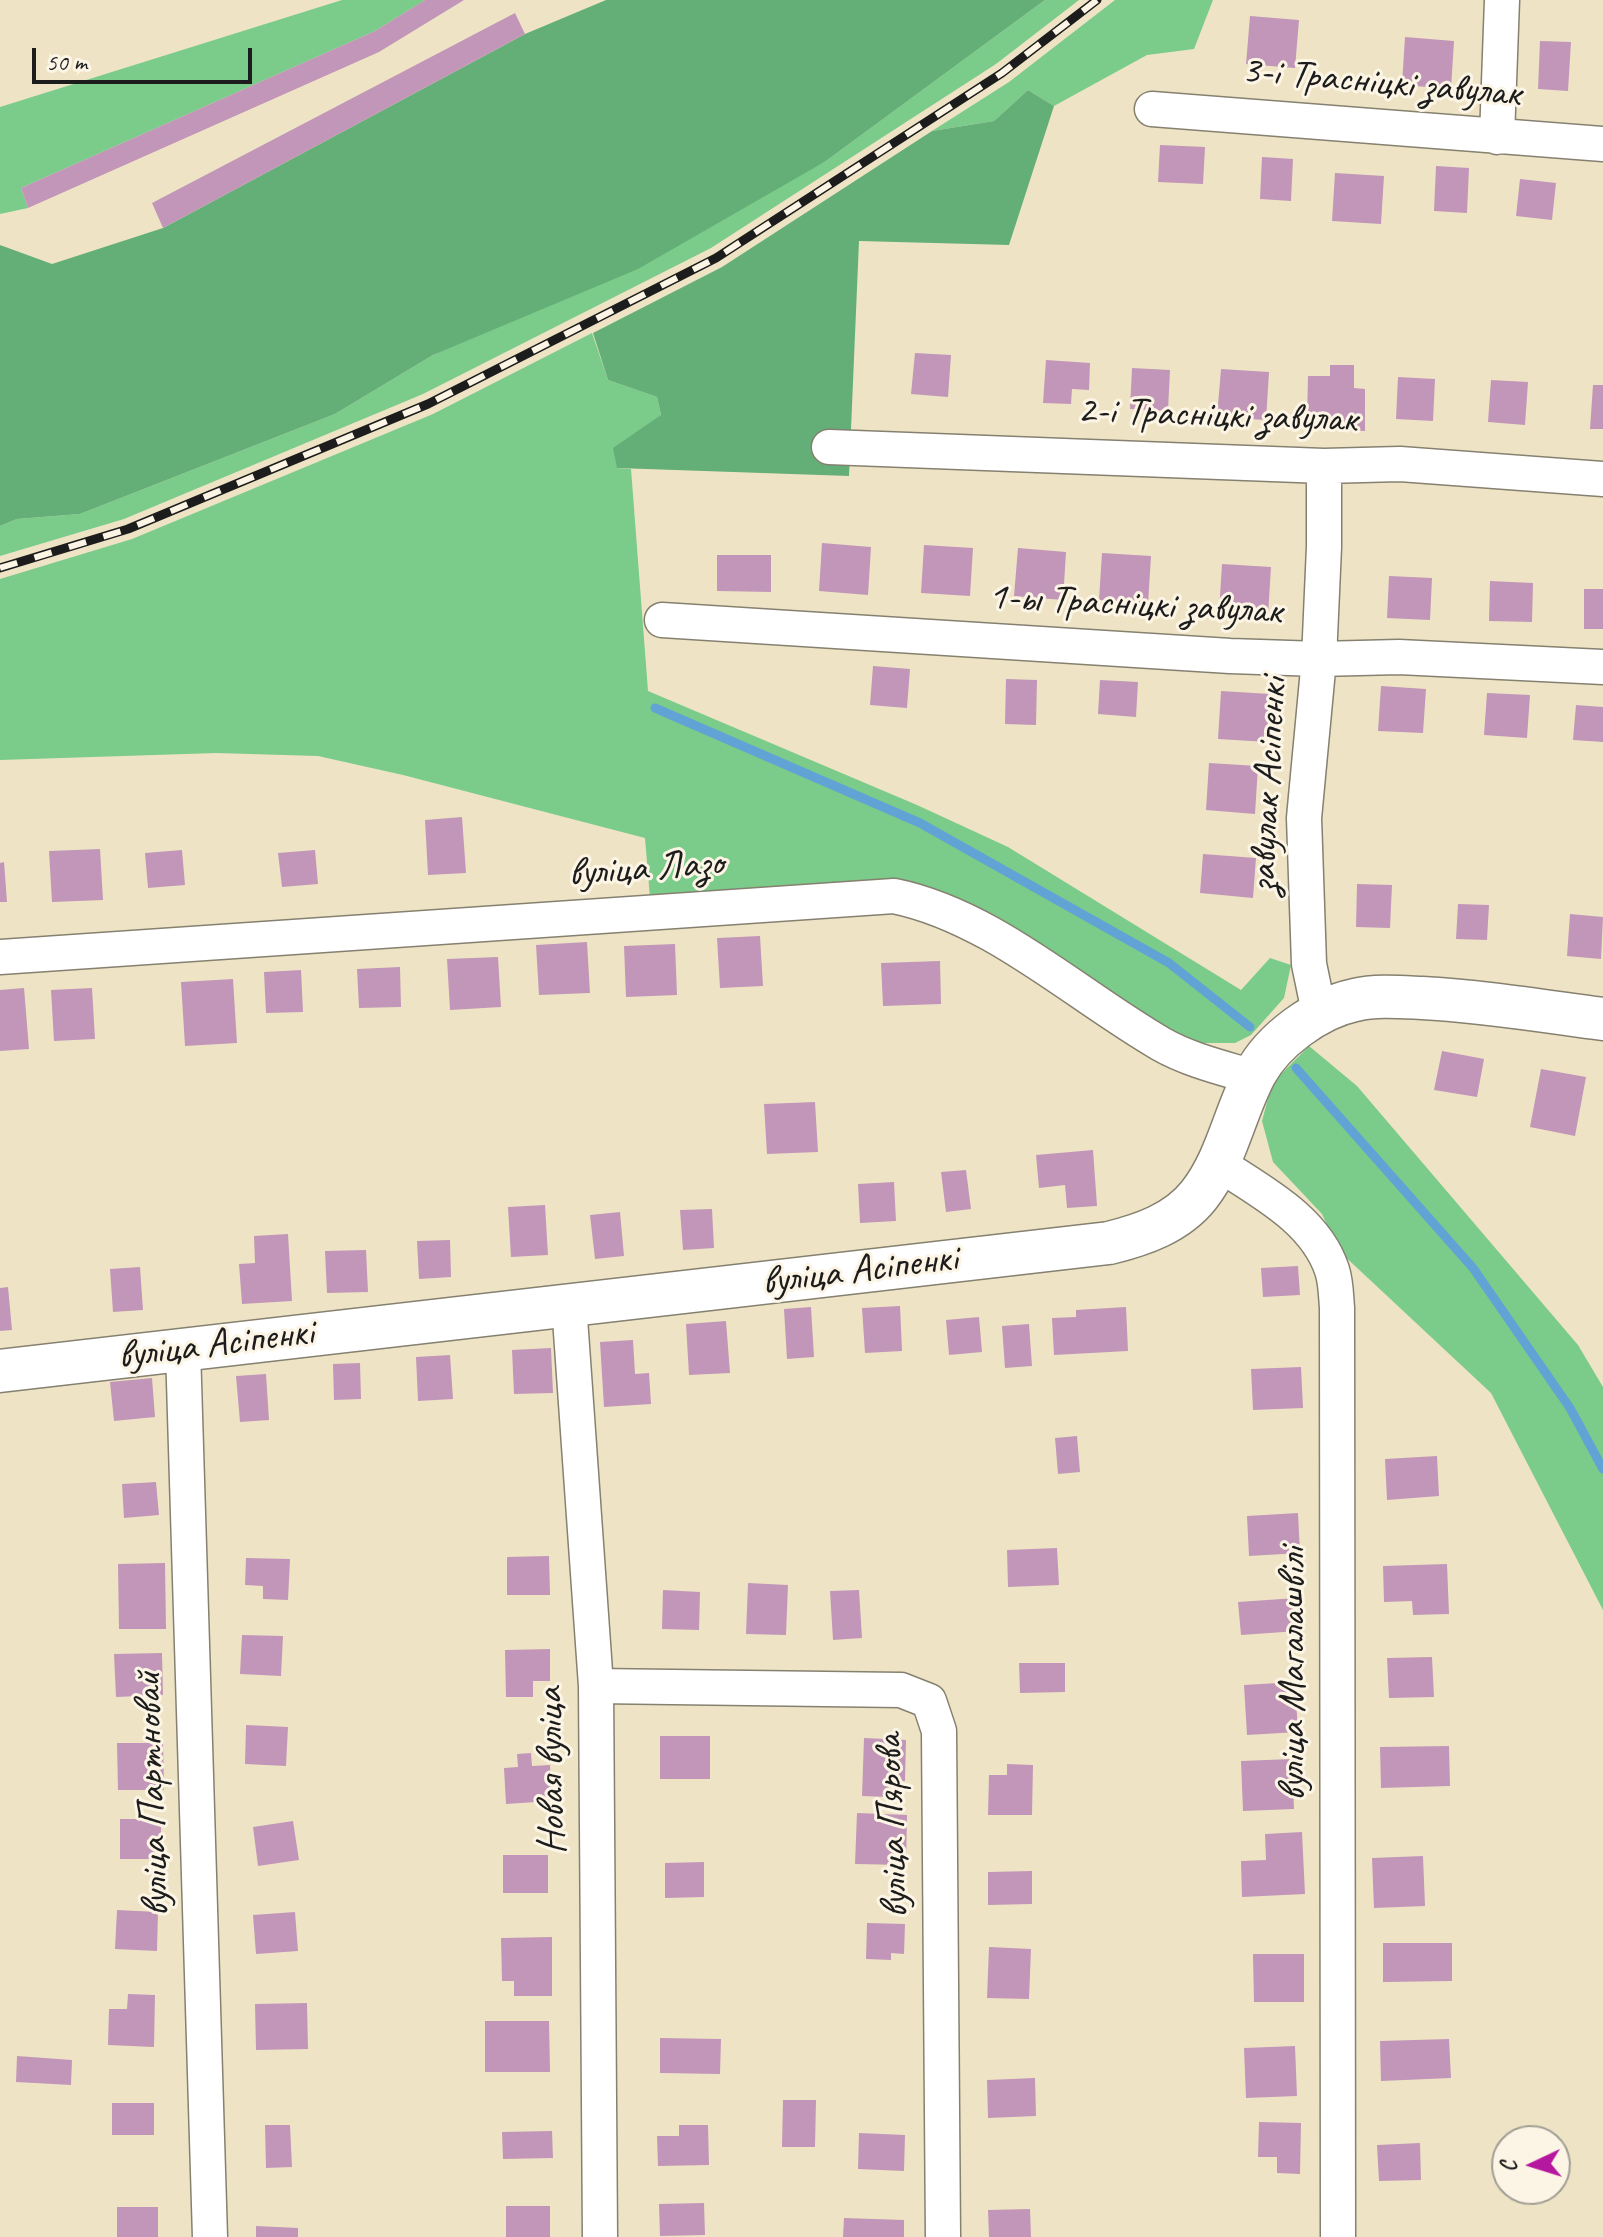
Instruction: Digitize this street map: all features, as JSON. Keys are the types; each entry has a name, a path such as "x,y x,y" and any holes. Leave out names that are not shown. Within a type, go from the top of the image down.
{"street":[{"path":"1497,137 1502,0"},
{"name":"3-і Трасніцкі завулак","path":"1152,109 1603,144"},
{"name":"2-і Трасніцкі завулак","path":"829,447 1324,466 1400,464 1603,479"},
{"name":"завулак Асіпенкі","path":"1319,1012 1309,964 1304,818 1319,659 1324,466"},
{"name":"1-ы Трасніцкі завулак","path":"662,620 1230,656 1319,659 1399,657 1603,667"},
{"name":"вуліца Лазо","path":"0,957 894,896 926,903 1023,952 1163,1045 1197,1060 1253,1077"},
{"name":"вуліца Асіпенкі","path":"0,1371 1109,1243 1140,1235 1169,1221 1197,1197 1219,1164 1259,1067 1293,1030 1319,1012 1355,1000 1398,997 1445,999 1603,1019"},
{"name":"вуліца Магалашвілі","path":"1219,1164 1297,1218 1319,1242 1333,1271 1337,1308 1338,2237"},
{"name":"Новая вуліца","path":"569,1304 596,1686 600,2237"},
{"name":"вуліца Партновай","path":"183,1349 210,2237"},
{"name":"вуліца Пярова","path":"596,1686 901,1690 929,1701 939,1731 943,2237"}],"green space":[{"path":"342,0 425,0 375,31 21,188 28,208 0,214 0,107"},
{"path":"606,0 1045,0 826,161 638,269 433,355 335,414 80,514 17,519 0,526 0,245 52,264 163,228 525,34"},
{"path":"1045,0 1079,0 996,64 711,248 423,394 124,519 0,556 0,526 17,519 80,514 335,414 433,355 826,161"},
{"path":"1115,0 1213,0 1194,49 1147,55 1054,106 1028,90 994,121 932,131 1009,82"},
{"path":"1028,90 1054,106 1009,245 859,241 849,476 617,468 613,448 661,415 657,397 608,380 593,333 722,267 932,131 994,121"},
{"path":"592,333 608,380 657,397 661,415 617,468 631,469 648,691 1008,847 1241,990 1270,958 1291,965 1284,998 1251,1035 1235,1043 1199,1043 1160,1024 930,891 650,898 645,838 318,756 216,753 0,760 0,579 132,539 433,414"},
{"path":"1309,1046 1357,1086 1578,1345 1603,1387 1603,1610 1491,1393 1339,1251 1322,1214 1273,1162 1262,1121 1272,1083"}],"building":[{"path":"425,0 464,0 379,52 28,208 21,188 375,31"},
{"path":"515,13 525,34 163,228 152,203"},
{"path":"1250,16 1299,20 1295,68 1246,64"},
{"path":"1405,37 1454,41 1451,89 1402,85"},
{"path":"1540,41 1571,42 1568,91 1538,89"},
{"path":"1160,145 1205,147 1203,184 1158,182"},
{"path":"1262,157 1293,159 1291,201 1260,199"},
{"path":"1436,166 1469,168 1467,213 1434,211"},
{"path":"1335,173 1384,176 1381,224 1332,221"},
{"path":"1520,179 1556,183 1552,220 1516,216"},
{"path":"915,353 951,355 948,397 911,394"},
{"path":"1046,360 1090,363 1089,390 1072,389 1071,404 1043,403"},
{"path":"1330,365 1354,365 1354,388 1365,389 1365,431 1324,430 1324,419 1307,419 1308,376 1330,376"},
{"path":"1132,368 1170,370 1168,411 1130,409"},
{"path":"1221,369 1269,372 1266,420 1217,417"},
{"path":"1398,377 1435,379 1433,421 1396,419"},
{"path":"1491,380 1528,382 1525,425 1488,422"},
{"path":"1593,385 1603,385 1603,429 1590,429"},
{"path":"822,543 871,547 868,595 819,591"},
{"path":"924,545 973,548 970,596 921,593"},
{"path":"1018,548 1066,552 1063,600 1014,596"},
{"path":"1102,553 1151,556 1148,604 1099,600"},
{"path":"717,555 771,555 771,592 717,591"},
{"path":"1222,564 1271,567 1268,616 1219,612"},
{"path":"1389,576 1432,578 1430,620 1387,618"},
{"path":"1490,581 1533,583 1532,622 1489,621"},
{"path":"1584,589 1603,589 1603,629 1584,629"},
{"path":"873,666 910,669 907,708 870,705"},
{"path":"1006,679 1037,680 1036,725 1005,724"},
{"path":"1100,680 1138,682 1136,717 1098,714"},
{"path":"1381,686 1426,689 1423,733 1378,731"},
{"path":"1221,691 1270,694 1267,742 1218,739"},
{"path":"1487,693 1530,695 1527,738 1484,735"},
{"path":"1576,705 1603,707 1603,742 1573,740"},
{"path":"1209,763 1258,766 1255,814 1206,810"},
{"path":"462,817 466,873 428,875 425,820"},
{"path":"100,849 103,900 52,902 49,851"},
{"path":"182,850 185,885 148,888 145,853"},
{"path":"315,850 318,884 282,887 278,853"},
{"path":"1203,854 1256,858 1253,898 1200,893"},
{"path":"4,862 7,902 0,902 0,863"},
{"path":"1357,884 1392,885 1390,928 1356,927"},
{"path":"1458,904 1489,905 1487,940 1456,939"},
{"path":"1570,914 1603,917 1601,959 1567,956"},
{"path":"760,936 763,986 720,988 717,938"},
{"path":"587,942 590,993 539,995 536,945"},
{"path":"675,944 677,995 626,997 624,946"},
{"path":"498,957 501,1007 450,1010 447,959"},
{"path":"940,961 941,1004 883,1006 881,963"},
{"path":"400,967 401,1007 359,1008 357,969"},
{"path":"301,970 303,1012 266,1013 264,972"},
{"path":"233,979 237,1043 185,1046 181,982"},
{"path":"24,988 29,1049 0,1051 0,990"},
{"path":"92,988 95,1039 54,1041 51,990"},
{"path":"1442,1051 1484,1059 1477,1097 1434,1090"},
{"path":"1541,1069 1586,1077 1575,1136 1530,1127"},
{"path":"815,1102 818,1152 767,1154 764,1104"},
{"path":"1093,1150 1097,1206 1067,1208 1065,1185 1039,1188 1036,1155"},
{"path":"966,1170 971,1209 946,1212 941,1172"},
{"path":"894,1182 896,1221 860,1223 858,1184"},
{"path":"545,1205 548,1255 511,1257 508,1207"},
{"path":"712,1209 714,1248 683,1250 680,1210"},
{"path":"620,1212 624,1256 595,1259 590,1215"},
{"path":"288,1234 292,1301 242,1304 239,1264 255,1263 254,1236"},
{"path":"450,1240 451,1277 419,1279 417,1241"},
{"path":"366,1250 368,1292 327,1293 325,1251"},
{"path":"1298,1266 1300,1295 1263,1297 1261,1268"},
{"path":"140,1267 143,1310 113,1312 110,1269"},
{"path":"8,1287 12,1330 0,1331 0,1288"},
{"path":"900,1306 902,1351 865,1353 862,1308"},
{"path":"811,1307 814,1357 787,1359 784,1309"},
{"path":"1126,1307 1128,1351 1054,1355 1052,1318 1076,1317 1076,1310"},
{"path":"979,1317 982,1352 949,1355 946,1320"},
{"path":"726,1321 730,1373 689,1375 686,1324"},
{"path":"1029,1324 1032,1366 1005,1368 1002,1326"},
{"path":"633,1340 635,1374 649,1373 651,1404 604,1407 600,1342"},
{"path":"551,1348 553,1393 514,1394 512,1350"},
{"path":"450,1355 453,1399 418,1401 416,1357"},
{"path":"360,1363 361,1399 334,1400 333,1364"},
{"path":"1301,1367 1303,1408 1253,1410 1251,1369"},
{"path":"266,1374 269,1420 240,1422 236,1376"},
{"path":"152,1378 155,1417 114,1421 110,1382"},
{"path":"1077,1436 1080,1472 1058,1474 1055,1438"},
{"path":"1437,1456 1439,1496 1387,1500 1385,1459"},
{"path":"156,1482 159,1515 124,1518 122,1484"},
{"path":"1298,1513 1300,1553 1249,1556 1247,1516"},
{"path":"1057,1548 1059,1585 1008,1587 1007,1550"},
{"path":"549,1556 550,1595 507,1595 507,1557"},
{"path":"246,1558 290,1559 288,1600 263,1599 263,1586 245,1585"},
{"path":"165,1563 166,1629 119,1629 118,1564"},
{"path":"1447,1564 1449,1614 1413,1615 1412,1601 1384,1602 1383,1566"},
{"path":"748,1583 788,1585 786,1635 746,1634"},
{"path":"663,1590 700,1592 699,1630 662,1629"},
{"path":"859,1590 862,1638 833,1640 830,1591"},
{"path":"1296,1598 1298,1631 1241,1635 1238,1602"},
{"path":"242,1635 283,1636 281,1676 240,1674"},
{"path":"550,1649 550,1681 533,1681 533,1697 506,1697 505,1650"},
{"path":"162,1653 163,1695 116,1697 114,1654"},
{"path":"1432,1657 1434,1697 1389,1698 1387,1658"},
{"path":"1019,1663 1065,1663 1065,1692 1020,1693"},
{"path":"1295,1682 1298,1732 1247,1735 1244,1685"},
{"path":"246,1725 288,1727 286,1766 245,1764"},
{"path":"660,1736 710,1736 710,1779 660,1779"},
{"path":"864,1738 906,1740 905,1781 889,1781 888,1797 862,1796"},
{"path":"117,1743 163,1743 164,1790 118,1790"},
{"path":"1449,1746 1450,1786 1381,1788 1380,1747"},
{"path":"531,1753 532,1766 550,1765 552,1801 506,1804 504,1768 518,1767 517,1754"},
{"path":"1292,1759 1294,1809 1243,1811 1241,1761"},
{"path":"1007,1764 1033,1765 1032,1815 988,1815 989,1775 1007,1775"},
{"path":"857,1813 907,1815 906,1865 855,1864"},
{"path":"120,1819 161,1819 161,1859 120,1859"},
{"path":"293,1821 299,1860 258,1866 253,1827"},
{"path":"1302,1832 1305,1894 1242,1897 1241,1861 1266,1860 1265,1834"},
{"path":"503,1855 548,1855 548,1893 503,1893"},
{"path":"1423,1856 1425,1906 1374,1908 1372,1858"},
{"path":"704,1862 704,1897 665,1898 665,1863"},
{"path":"1032,1871 1032,1904 988,1905 988,1872"},
{"path":"117,1910 158,1912 157,1951 115,1949"},
{"path":"295,1912 298,1951 256,1954 253,1915"},
{"path":"867,1923 905,1924 904,1954 891,1953 891,1960 866,1959"},
{"path":"552,1937 552,1996 514,1996 514,1981 502,1981 501,1938"},
{"path":"1383,1943 1452,1943 1452,1981 1383,1982"},
{"path":"989,1947 1031,1949 1029,1999 987,1998"},
{"path":"1253,1954 1304,1954 1304,2002 1254,2002"},
{"path":"128,1994 155,1995 154,2047 108,2045 109,2009 127,2009"},
{"path":"307,2003 308,2049 256,2050 255,2004"},
{"path":"485,2021 549,2021 550,2072 485,2072"},
{"path":"660,2038 721,2039 720,2074 660,2073"},
{"path":"1449,2039 1451,2078 1381,2081 1380,2041"},
{"path":"1295,2046 1297,2096 1246,2098 1244,2048"},
{"path":"17,2056 72,2060 71,2085 16,2082"},
{"path":"1035,2078 1036,2116 988,2118 987,2080"},
{"path":"783,2100 816,2100 815,2147 782,2147"},
{"path":"112,2103 154,2103 154,2135 112,2135"},
{"path":"1259,2122 1301,2123 1300,2174 1277,2173 1277,2157 1258,2157"},
{"path":"265,2125 290,2125 292,2167 266,2168"},
{"path":"679,2125 708,2125 709,2165 658,2166 657,2136 679,2136"},
{"path":"552,2131 553,2158 503,2159 502,2132"},
{"path":"859,2133 905,2135 904,2171 858,2169"},
{"path":"1420,2143 1421,2180 1379,2181 1377,2145"},
{"path":"704,2203 705,2235 660,2236 659,2204"},
{"path":"506,2206 550,2206 550,2237 506,2237"},
{"path":"117,2207 158,2207 158,2237 117,2237"},
{"path":"1030,2209 1031,2237 989,2237 988,2210"},
{"path":"844,2218 904,2220 904,2237 843,2237"},
{"path":"256,2226 298,2228 298,2237 256,2237"}],"waterway":[{"path":"655,708 920,823 1169,963 1250,1027"},
{"path":"1296,1068 1473,1268 1570,1408 1603,1469"}],"railway":[{"path":"0,568 128,529 428,404 716,258 1002,73 1097,0"}]}
